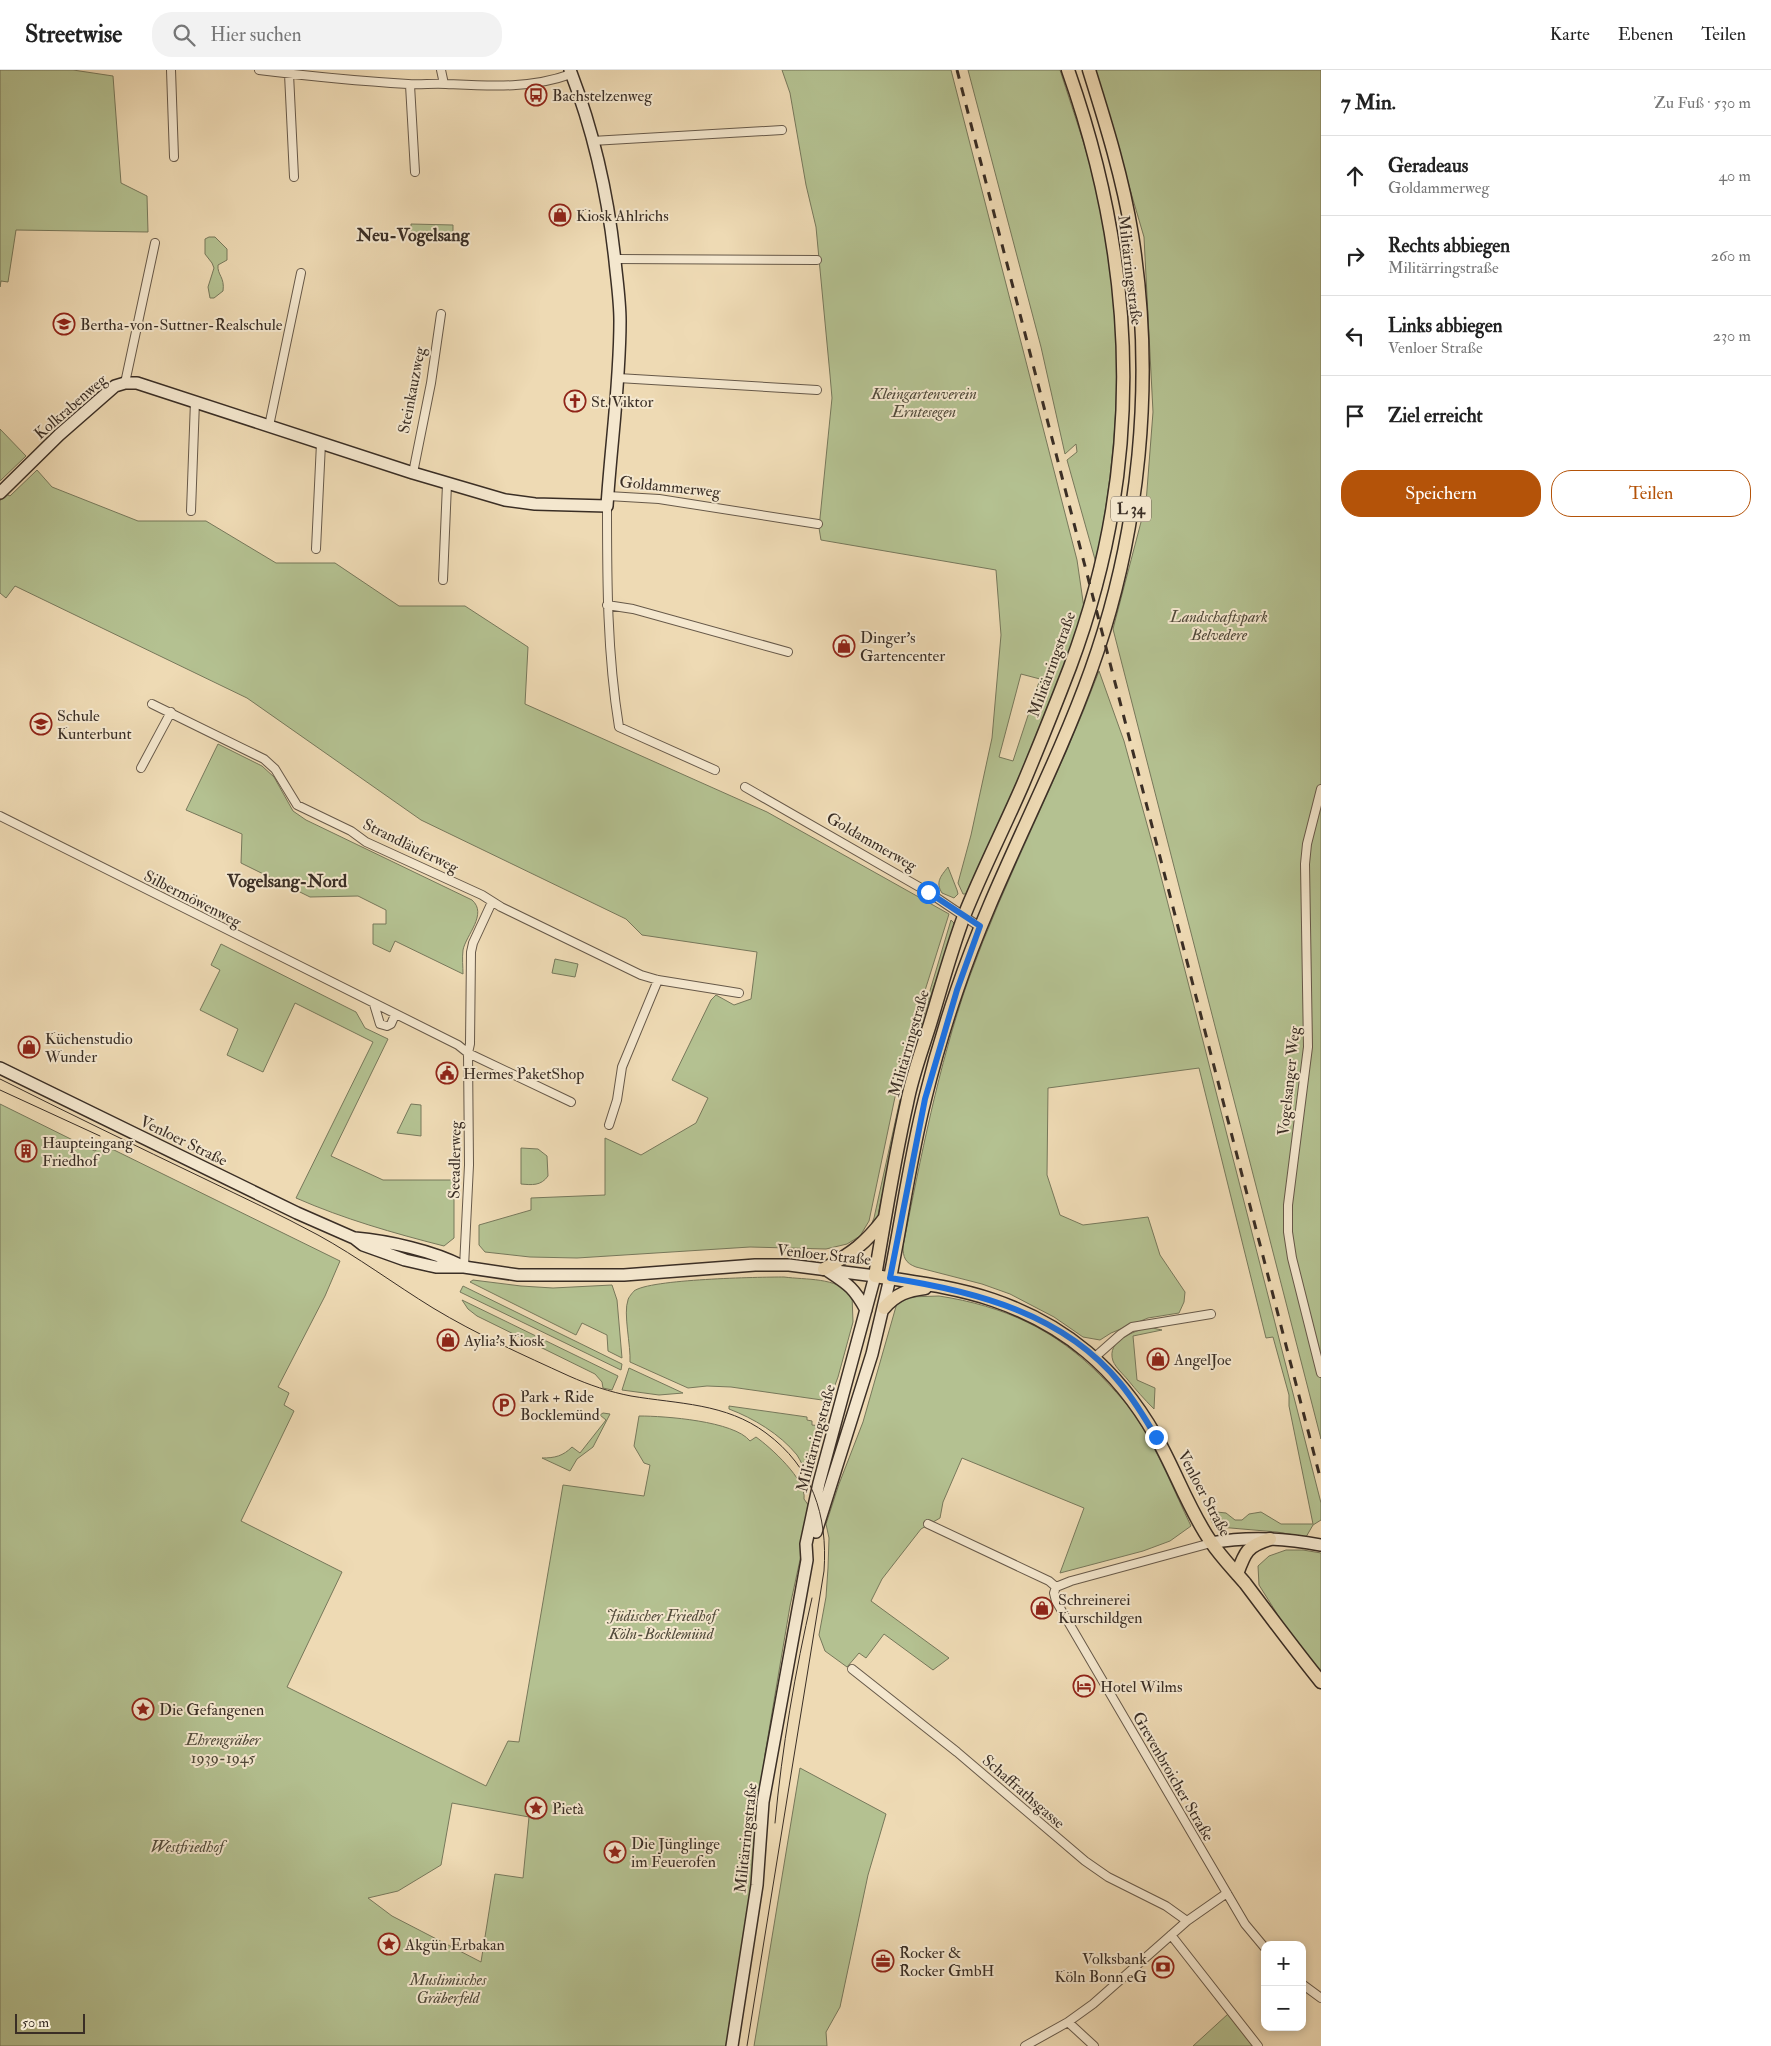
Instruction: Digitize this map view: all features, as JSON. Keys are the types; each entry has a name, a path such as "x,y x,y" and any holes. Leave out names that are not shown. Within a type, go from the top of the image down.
{"main road":[{"name":"Militärringstraße","path":"732,2046 757,1885 765,1793 807,1560 806,1544 819,1483 874,1276 907,1099 964,916 1024,784 1070,665 1094,592 1108,531 1118,469 1123,402 1124,358 1120,295 1102,183 1088,129 1068,70"},
{"name":"Militärringstraße","path":"890,1278 925,1099 957,990 980,926 1067,730 1091,669 1111,604 1126,536 1136,472 1143,370 1140,297 1132,234 1120,178 1089,70"},
{"name":"Goldammerweg","path":"570,72 604,182 615,259 620,320 618,378 608,501"},
{"path":"125,383 138,383 447,484 506,500 535,504 608,501"},
{"name":"Kolkrabenweg","path":"0,492 86,411 115,386 125,383"},
{"name":"Venloer Straße","path":"0,1068 297,1213 354,1238 375,1240 443,1256 464,1267 518,1275 568,1276 624,1275 755,1265 789,1265 890,1278 937,1287 993,1300 1032,1316 1059,1330 1095,1357 1120,1382 1140,1409 1156,1437 1211,1543 1321,1682"},
{"path":"866,1310 856,1292 850,1286 824,1269 859,1248 869,1239 885,1216"},
{"name":"L 34","path":"807,1560 851,1425 884,1308 890,1278"},
{"path":"884,1308 897,1296 910,1290 937,1287"},
{"path":"1211,1543 1238,1538 1270,1539 1321,1545"},
{"path":"1237,1574 1247,1550 1255,1544 1270,1539"}],"street":[{"path":"171,70 174,157"},
{"path":"259,70 289,74 309,72 410,85 482,86 518,85 554,80 570,72"},
{"path":"441,70 444,84"},
{"path":"289,74 294,177"},
{"path":"410,85 415,172"},
{"path":"592,142 782,130"},
{"name":"Kolkrabenweg","path":"125,383 156,243"},
{"path":"615,259 817,260"},
{"path":"270,426 301,273"},
{"name":"Steinkauzweg","path":"413,473 431,383 441,314"},
{"path":"618,378 817,390"},
{"path":"191,511 195,401"},
{"path":"316,549 321,443"},
{"path":"443,580 447,484"},
{"name":"Goldammerweg","path":"714,770 619,727 610,657 607,605 608,501 659,499 818,524"},
{"path":"607,605 633,609 788,652"},
{"name":"Strandläuferweg","path":"152,704 264,759 275,769 297,805 351,831 366,842 466,888 641,975 658,980 739,993"},
{"path":"141,768 171,712"},
{"name":"Goldammerweg","path":"745,787 928,892 980,926"},
{"name":"Vogelsanger Weg","path":"1321,789 1307,844 1305,864 1308,1047 1288,1205 1288,1232 1292,1258 1321,1373"},
{"name":"Silbermöwenweg","path":"0,816 458,1046 468,1053"},
{"name":"Seeadlerweg","path":"464,1267 467,1244 470,1165 468,1053 470,1044 471,952 473,943 492,902"},
{"path":"609,1125 617,1100 622,1067 658,980"},
{"path":"374,1004 380,1024 387,1026 391,1024 395,1015"},
{"path":"468,1053 571,1102"},
{"path":"1095,1357 1132,1327 1210,1314"},
{"path":"928,1524 1049,1581 1056,1587 1071,1581 1211,1543"},
{"name":"Grevenbroicher Straße","path":"1056,1587 1054,1593 1056,1601 1245,1924 1261,1943"},
{"name":"Schaffrathsgasse","path":"852,1669 957,1752 1085,1862 1108,1877 1166,1906 1187,1921"},
{"path":"1024,2046 1068,2022 1093,2004 1187,1921 1227,1893"},
{"path":"1171,1935 1258,2046"},
{"path":"1305,1986 1321,1998"},
{"path":"1068,2022 1094,2046"}],"green space":[{"path":"0,70 73,70 113,76 121,183 147,196 148,232 16,230 8,282 1,281 0,287"},
{"name":"Kleingartenverein Erntesegen","path":"782,70 951,70 1077,560 1085,615 1020,776 968,894 963,894 958,883 971,835 992,738 1001,635 996,570 821,540 819,528 832,398 816,227 806,185 790,93","holes":["1021,674 1040,679 1013,761 999,757"]},
{"path":"968,70 1060,70 1093,176 1110,256 1117,344 1117,388 1110,476 1096,563 1067,460 1077,452 1076,444 1065,454 1041,347"},
{"name":"Landschaftspark Belvedere","path":"1095,70 1321,70 1321,1439 1113,629 1146,503 1153,412 1144,237"},
{"path":"411,224 453,225 453,241 411,241"},
{"path":"215,237 227,249 227,260 218,265 223,282 223,291 214,298 210,298 208,287 214,268 205,254 205,239"},
{"path":"0,429 26,456 0,481"},
{"path":"37,470 52,487 138,521 206,521 276,563 335,563 399,606 465,606 528,647 525,704 767,812 949,914 912,1032 895,1097 869,1221 860,1236 847,1244 826,1249 750,1247 577,1258 530,1257 485,1252 479,1245 479,1225 531,1210 531,1198 605,1195 605,1138 641,1155 696,1123 708,1098 672,1080 711,1000 716,995 734,1005 751,999 757,952 642,935 626,919 421,820 247,698 15,586 6,598 0,593 0,501 6,494 10,496"},
{"path":"1099,671 1124,741 1156,857 1321,1503 1321,1520 1313,1525 1306,1537 1277,1532 1219,1527 1213,1524 1207,1511 1226,1513 1235,1520 1242,1520 1249,1514 1261,1512 1281,1524 1313,1524 1289,1406 1289,1395 1273,1337 1266,1338 1199,1068 1048,1088 1047,1175 1060,1215 1083,1225 1148,1217 1160,1255 1185,1292 1184,1302 1179,1313 1148,1318 1111,1333 1100,1340 1083,1337 1054,1317 1010,1294 982,1284 916,1267 909,1264 904,1256 903,1246 931,1112 957,1013 999,903 1084,710"},
{"path":"218,744 262,766 274,777 293,811 306,820 472,900 478,912 475,925 463,950 463,974 395,941 390,952 373,944 373,924 386,924 386,910 358,896 310,897 241,863 242,834 186,810"},
{"path":"948,867 958,894 954,898 942,893 939,886 941,876"},
{"path":"951,920 954,923 954,929 911,1059 878,1215 876,1222 868,1232 874,1218 907,1068"},
{"path":"221,944 356,1012 365,1028 388,1039 331,1156 383,1180 454,1180 454,1238 444,1246 332,1213 296,1198 373,1042 295,1003 263,1072 227,1055 238,1029 200,1010 220,970 211,965"},
{"path":"555,959 578,964 575,977 552,973"},
{"name":"Westfriedhof","path":"0,1104 95,1151 100,1147 114,1150 340,1261 325,1296 278,1387 289,1393 284,1405 294,1411 241,1521 342,1572 287,1687 486,1786 508,1741 519,1742 563,1485 644,1496 650,1465 644,1463 634,1446 639,1416 665,1417 715,1424 742,1434 750,1441 756,1437 770,1448 794,1474 800,1483 804,1499 811,1509 790,1606 765,1754 753,1879 727,2046 0,2046","holes":["452,1803 529,1817 523,1878 495,1874 481,1962 392,1916 368,1898 398,1891 441,1865"]},
{"path":"411,1104 421,1105 421,1136 397,1133"},
{"path":"521,1148 538,1149 547,1156 548,1176 542,1182 533,1185 521,1184"},
{"path":"784,1277 829,1282 838,1285 852,1295 853,1322 838,1377 829,1401 731,1387 707,1386 688,1388 630,1362 627,1306 629,1298 634,1291 644,1287 682,1281"},
{"path":"473,1280 553,1288 612,1285 617,1300 622,1358 608,1351 607,1335 582,1323 576,1335 470,1282"},
{"path":"463,1286 622,1364 621,1370 460,1292"},
{"path":"939,1296 963,1300 1007,1313 1047,1333 1084,1360 1130,1408 1138,1420 1160,1459 1191,1526 1170,1541 1143,1551 1060,1573 1084,1508 962,1458 943,1502 940,1518 921,1529 882,1579 871,1601 949,1658 933,1670 884,1634 866,1658 859,1653 847,1667 825,1651 819,1635 826,1597 828,1568 829,1538 826,1524 863,1422 897,1303 907,1297"},
{"path":"462,1300 618,1376 612,1390 603,1388 602,1382 595,1374 477,1316 468,1309"},
{"path":"1148,1327 1162,1330 1133,1336 1137,1380 1155,1388 1154,1409 1118,1369 1113,1361 1112,1354 1117,1342 1136,1331"},
{"path":"629,1368 683,1393 659,1395 622,1390"},
{"path":"729,1406 807,1417 807,1420 812,1421 812,1425 821,1426 808,1476 797,1455 783,1440 757,1422 729,1409"},
{"path":"603,1413 610,1414 593,1447 577,1459 570,1471 542,1458 558,1456 572,1447 580,1453 606,1420 600,1415"},
{"path":"1286,1550 1321,1553 1321,1675 1286,1628 1259,1585 1258,1566 1269,1556"},
{"path":"800,1768 886,1814 868,1875 840,2007 826,2032 827,2046 754,2046"},
{"path":"1228,2014 1255,2046 1193,2046"}],"tram line":[{"path":"0,1079 318,1235 433,1308 500,1344 577,1379 607,1390 631,1396 701,1406 735,1416 751,1423 766,1433 782,1446 795,1461 806,1477 820,1512 825,1550 824,1571 747,2046"},
{"path":"0,1090 100,1136"},
{"path":"775,1823 790,1710 812,1598"}],"railway":[{"path":"957,70 1321,1481"}],"place":[{"name":"Bachstelzenweg","path":"536,95"},
{"name":"Kiosk Ahlrichs","path":"560,215"},
{"name":"Bertha-von-Suttner-Realschule","path":"64,324"},
{"name":"St. Viktor","path":"575,401"},
{"name":"Dinger's Gartencenter","path":"844,646"},
{"name":"Schule Kunterbunt","path":"41,724"},
{"name":"Küchenstudio Wunder","path":"29,1047"},
{"name":"Hermes PaketShop","path":"447,1073"},
{"name":"Haupteingang Friedhof","path":"26,1151"},
{"name":"Aylia's Kiosk","path":"448,1340"},
{"name":"AngelJoe","path":"1158,1359"},
{"name":"Park + Ride Bocklemünd","path":"504,1405"},
{"name":"Schreinerei Kurschildgen","path":"1042,1608"},
{"name":"Hotel Wilms","path":"1084,1686"},
{"name":"Die Gefangenen","path":"143,1709"},
{"name":"Pietà","path":"536,1808"},
{"name":"Die Jünglinge im Feuerofen","path":"615,1852"},
{"name":"Akgün Erbakan","path":"389,1944"},
{"name":"Rocker & Rocker GmbH","path":"883,1961"},
{"name":"Volksbank Köln Bonn eG","path":"1163,1967"}],"district":[{"name":"Neu-Vogelsang","path":"413,235"},
{"name":"Vogelsang-Nord","path":"287,881"}],"route":[{"path":"928,892 980,926 957,990 925,1099 890,1278 964,1292 993,1300 1032,1316 1059,1330 1095,1357 1120,1382 1140,1409 1156,1437"}],"park label":[{"name":"Jüdischer Friedhof Köln-Bocklemünd","path":"661,1624"},
{"name":"Ehrengräber 1939-1945","path":"223,1748"},
{"name":"Muslimisches Gräberfeld","path":"448,1988"}]}
